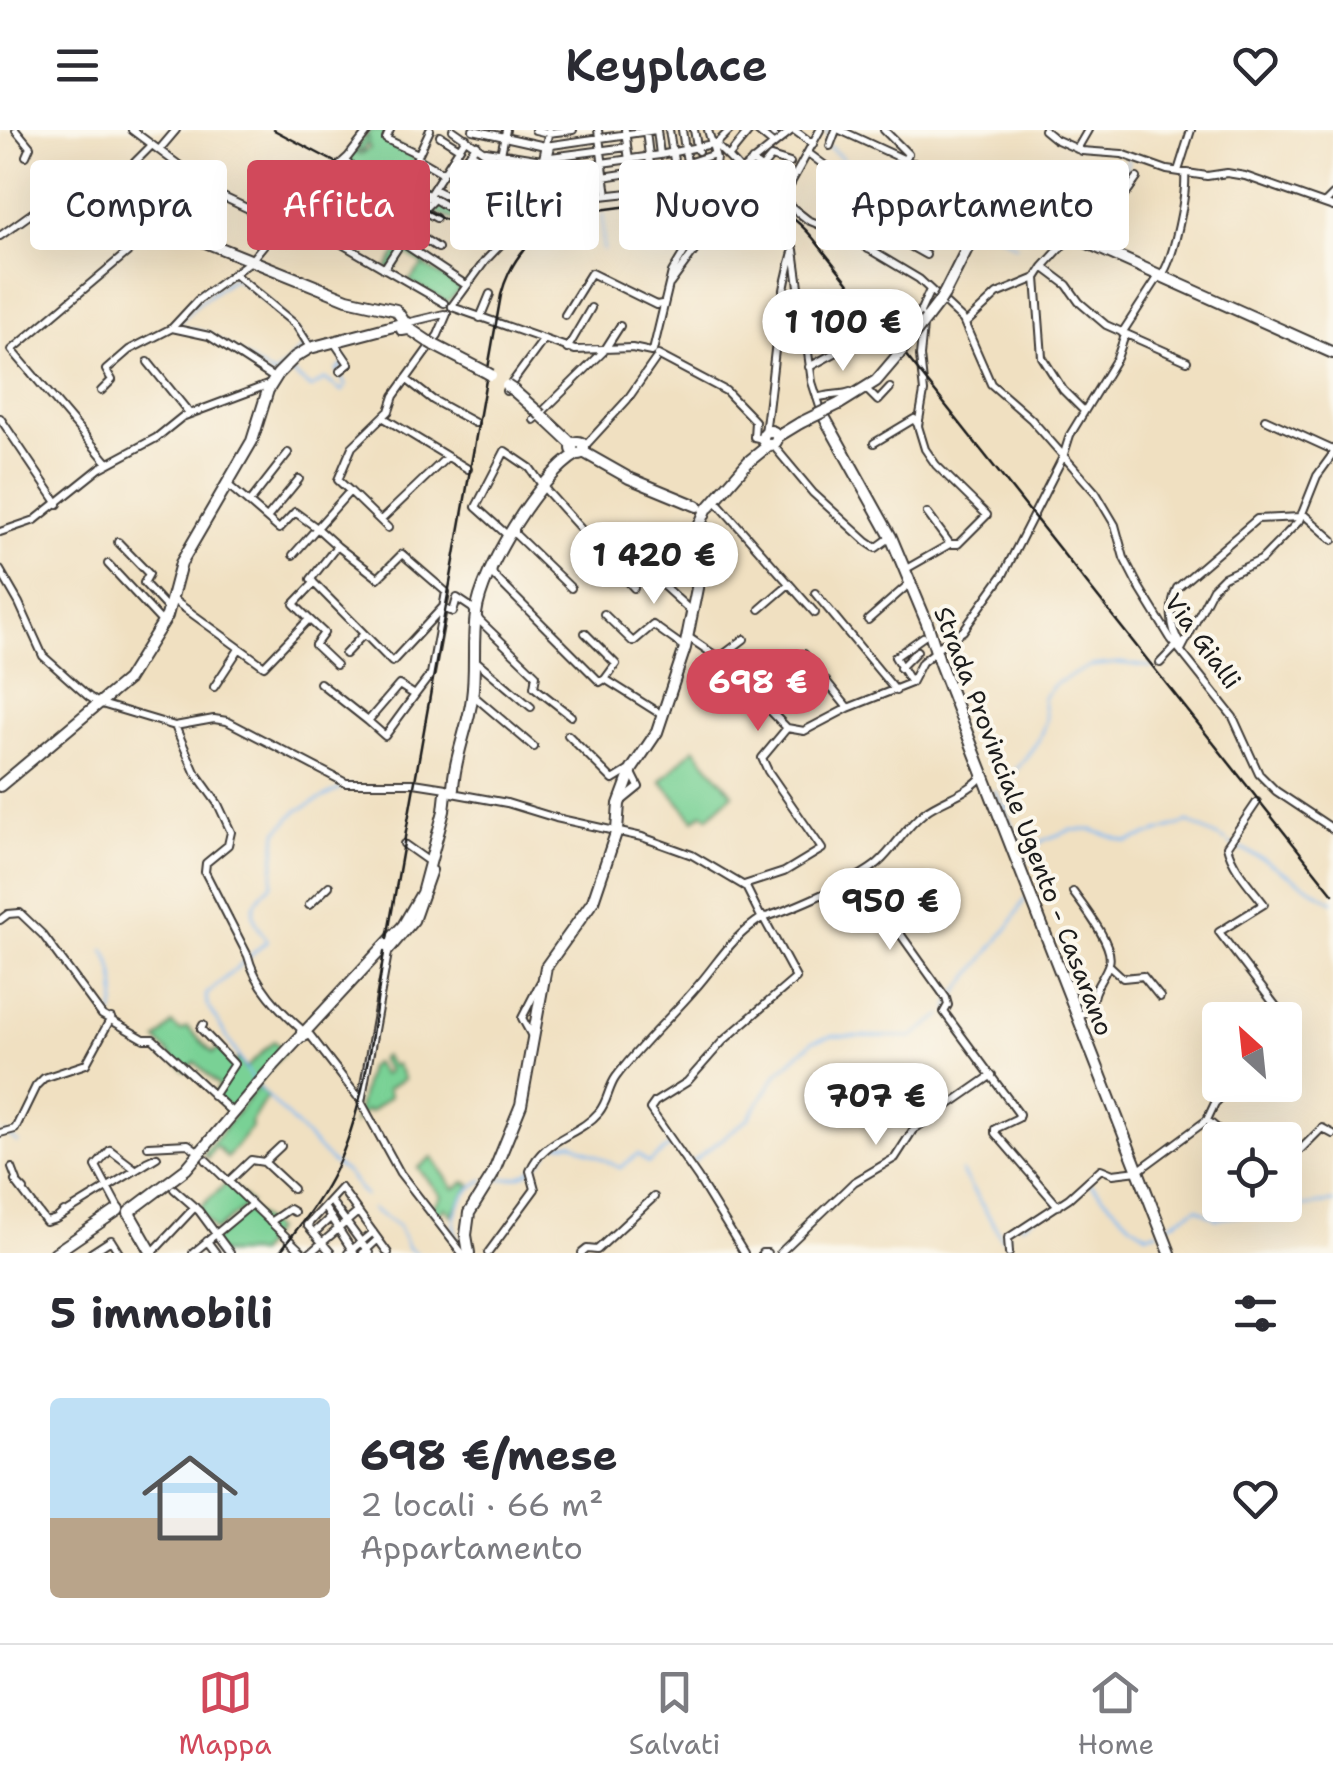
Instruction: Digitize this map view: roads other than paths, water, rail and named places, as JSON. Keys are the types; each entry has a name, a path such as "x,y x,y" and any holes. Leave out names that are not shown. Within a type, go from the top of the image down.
{"main road":[{"path":"225,250 346,299 396,310 405,326 488,373 578,448 629,478 704,505"},
{"path":"464,1252 469,1213 492,1176 518,1115 545,973 554,952 588,910 616,831 619,804 662,716 686,642 699,578 694,550 704,505 768,437 839,404 876,380 941,298 966,250"},
{"path":"1105,250 1333,353"},
{"path":"0,786 127,680 163,623 181,563 255,434 272,381 295,357 310,348 405,326"},
{"name":"Strada Provinciale Ugento - Casarano","path":"822,412 904,570 982,781 1170,1253"},
{"path":"55,1253 159,1189 201,1155 410,916 422,893 473,696 476,614 491,568 543,484 578,448"},
{"path":"123,1210 151,1253"}],"street":[{"path":"16,130 30,147 26,156"},
{"path":"132,130 172,160"},
{"path":"141,160 176,130"},
{"path":"345,160 365,130"},
{"path":"390,130 386,139 450,170"},
{"path":"416,160 430,130"},
{"path":"453,130 505,134 548,146 599,134 656,130 660,155"},
{"path":"534,130 574,130 579,160"},
{"path":"670,130 674,160"},
{"path":"682,130 686,160"},
{"path":"694,130 698,152"},
{"path":"708,130 714,160"},
{"path":"625,132 629,160 714,148 730,130"},
{"path":"726,155 753,130 773,144"},
{"path":"753,160 793,130 804,134 813,144"},
{"path":"796,176 820,130"},
{"path":"830,146 843,130 904,159 908,154 884,130"},
{"path":"1044,130 1077,149 1122,154 1152,166 1182,172 1237,174 1329,205 1333,194"},
{"path":"1077,149 1088,130"},
{"path":"604,614 633,642 653,624 719,658 787,728 804,731 911,683 922,662 956,637 976,616 1003,575 1063,456 1064,446 1172,255 1186,188 1182,172 1192,130"},
{"path":"546,160 548,131"},
{"path":"646,131 649,160"},
{"path":"467,134 478,146 500,156 546,160 627,147"},
{"path":"450,203 430,198 467,134"},
{"path":"500,156 505,134"},
{"path":"599,134 604,177 599,193"},
{"path":"440,136 459,148"},
{"path":"465,160 478,146"},
{"path":"714,148 731,160"},
{"path":"691,160 698,152"},
{"path":"808,153 817,160"},
{"path":"468,156 473,160"},
{"path":"500,156 504,160"},
{"path":"599,163 619,161"},
{"path":"599,178 619,174"},
{"path":"1129,188 1136,178"},
{"path":"0,236 30,215"},
{"path":"430,215 436,218"},
{"path":"430,241 438,248"},
{"path":"108,463 12,350 126,250"},
{"path":"101,391 112,380 106,370 118,359 172,328 198,300 259,250"},
{"path":"352,250 447,308 567,348 632,348 726,391 814,493 867,542 876,548 889,537"},
{"path":"384,269 396,250"},
{"path":"413,250 466,285"},
{"path":"388,528 338,480 352,447 384,418 438,335 447,308 497,250"},
{"path":"578,448 628,400 646,371 658,339 666,290 695,250"},
{"path":"794,250 809,366 822,412"},
{"path":"768,437 788,270 794,250"},
{"path":"870,250 918,279 966,324 997,294 1036,278 1058,250"},
{"path":"917,250 926,255"},
{"path":"788,270 796,262"},
{"path":"1043,267 1067,285 1090,313 1124,334 1187,361"},
{"path":"788,270 797,272"},
{"path":"565,316 591,273 656,306 662,304"},
{"path":"234,274 296,325 310,348"},
{"path":"1036,278 1042,356 1063,390 1084,412"},
{"path":"904,570 950,544 958,544 987,515 925,450 919,424 924,392 920,356 924,326 920,312 930,290"},
{"path":"480,318 490,294"},
{"path":"405,326 447,308"},
{"path":"567,348 591,308"},
{"path":"806,346 848,323"},
{"name":"Via Gialli","path":"966,324 991,384 1031,419 1096,493 1114,525 1128,567 1178,648 1233,717 1250,758 1268,786 1333,828"},
{"path":"538,416 604,351 620,326"},
{"path":"172,328 209,336 272,381"},
{"path":"809,366 881,328"},
{"path":"509,389 544,339"},
{"path":"334,342 350,364 340,371"},
{"path":"148,362 190,414"},
{"path":"406,380 433,400 475,422"},
{"path":"0,532 29,524 108,463 156,438 190,414 272,381"},
{"path":"816,398 832,392 846,395 866,389 878,401 890,388"},
{"path":"0,418 58,504"},
{"path":"384,418 468,469"},
{"path":"874,443 914,419 919,424"},
{"path":"1160,663 1178,648 1213,588 1224,577 1261,560 1301,515 1317,476 1333,452 1266,419"},
{"path":"507,541 506,534 476,506 505,452 530,468 634,588"},
{"path":"250,503 288,453"},
{"path":"381,520 447,456"},
{"path":"267,518 299,479"},
{"path":"227,484 279,529 296,512 378,578 402,554 446,592 431,674 385,736 320,683"},
{"path":"294,555 350,491"},
{"path":"704,505 789,584 814,613"},
{"path":"928,512 950,544"},
{"path":"1178,648 1179,640 1171,629 1172,601 1177,588 1257,520 1301,515 1333,540"},
{"path":"514,529 570,588"},
{"path":"118,542 148,574 144,584 264,666 309,619"},
{"path":"338,546 311,579 392,662 445,608"},
{"path":"636,561 693,612"},
{"path":"108,564 163,623"},
{"path":"491,568 493,575 600,682 616,664 585,633"},
{"path":"0,570 43,656 99,703 175,726 227,721 342,782 414,783 616,831 692,855 744,885 796,978 723,1041 687,1082 654,1102 650,1109 744,1253"},
{"path":"314,583 294,604 324,633 315,645 336,665"},
{"path":"760,609 789,584"},
{"path":"868,620 908,585"},
{"path":"815,593 896,691"},
{"path":"445,608 453,612 457,598 476,614 536,675 534,687 571,716"},
{"path":"345,654 364,634"},
{"path":"911,683 895,657 923,637"},
{"path":"719,658 744,639"},
{"path":"214,686 240,649"},
{"path":"900,668 917,650"},
{"path":"741,679 774,654"},
{"path":"804,654 848,708"},
{"path":"474,660 532,707"},
{"path":"605,678 662,716"},
{"path":"368,721 399,684 415,695"},
{"path":"473,696 534,747"},
{"path":"175,726 195,772 230,826 228,845 204,868 256,978 301,1029 299,1039"},
{"path":"744,885 784,872 822,849 762,758 787,728"},
{"path":"568,734 613,780 632,771"},
{"path":"763,916 769,917 859,876 882,859 907,826 936,805 982,781"},
{"path":"1268,786 1227,846 1243,882 1264,904 1218,932 1273,1002"},
{"path":"395,927 417,896 439,832"},
{"path":"359,1099 388,952 422,908 439,832"},
{"path":"404,844 428,861"},
{"path":"859,876 946,998 945,1013 1019,1116 995,1133 1058,1205"},
{"path":"309,905 329,886"},
{"path":"1074,892 1110,948 1109,965 1092,998 1092,1008 1078,1017"},
{"path":"0,920 8,914 20,913 43,935 102,1015 144,1039 153,1039 233,1114"},
{"path":"488,1253 534,1189 531,1174 542,1151 592,1119 607,1100 615,1079 698,985 721,952 763,916"},
{"path":"1109,965 1124,978 1144,976 1160,997"},
{"path":"0,1133 15,1129 44,1078 86,1064 112,1018"},
{"path":"203,1025 200,1029 234,1064 213,1096"},
{"path":"299,1039 307,1035 315,1040 359,1099 400,1173 464,1252"},
{"path":"780,1253 854,1182 895,1158 913,1130 992,1076"},
{"path":"1008,1253 1008,1238 1058,1205 1101,1169 1113,1174 1138,1171 1207,1120 1216,1102"},
{"path":"1302,1148 1322,1128 1333,1134"},
{"path":"148,1146 188,1144 307,1253 358,1212"},
{"path":"264,1162 282,1146"},
{"path":"123,1210 96,1168 110,1150 135,1168"},
{"path":"229,1182 251,1160 264,1162 293,1190"},
{"path":"12,1168 46,1222 51,1223 146,1162"},
{"path":"174,1188 230,1253"},
{"path":"331,1253 307,1225 341,1188 385,1252"},
{"path":"582,1253 597,1250 654,1197"},
{"path":"314,1233 350,1200"},
{"path":"327,1203 351,1252 375,1235"},
{"path":"193,1253 252,1204"},
{"path":"151,1253 195,1208"},
{"path":"270,1222 289,1209 294,1212"},
{"path":"334,1214 346,1222 366,1252"},
{"path":"366,1252 375,1235"},
{"path":"91,1253 111,1240 119,1253"},
{"path":"207,1241 216,1253"}],"waterway":[{"path":"826,130 830,139"},
{"path":"829,147 844,160"},
{"path":"603,215 603,250"},
{"path":"233,278 272,307 306,345 274,376 209,334 176,326 197,304 233,278"},
{"path":"883,325 921,303"},
{"path":"336,348 347,363 337,370 346,386 342,391 325,379 311,388 288,370 307,353 336,348"},
{"path":"1005,809 1009,805 1011,777 1038,741 1046,720 1043,698 1055,684 1090,666 1120,663 1151,667"},
{"path":"1241,742 1248,757"},
{"path":"344,787 349,786"},
{"path":"255,1084 207,1004 206,995 267,941 253,911 272,884 277,832 297,811 340,789"},
{"path":"995,791 1026,854 1024,866"},
{"path":"1026,854 1044,840 1071,830 1092,830 1127,842 1188,822 1226,841"},
{"path":"1230,844 1261,858 1333,902"},
{"path":"949,1010 952,999 1011,924 1025,898"},
{"path":"104,950 115,982 112,1015"},
{"path":"692,1162 748,1119 777,1074 813,1041 833,1036 912,1037 942,1015"},
{"path":"260,1088 331,1162 345,1171 365,1196"},
{"path":"5,1133 18,1143"},
{"path":"558,1145 572,1143 620,1168 638,1154 648,1163 673,1148"},
{"path":"494,1179 525,1174 548,1152"},
{"path":"961,1171 1002,1238 1008,1236"},
{"path":"462,1247 454,1229 457,1209 467,1192 484,1180"},
{"path":"1088,1181 1131,1224 1147,1234 1158,1231"},
{"path":"1166,1226 1197,1208 1216,1219 1333,1202"},
{"path":"372,1209 398,1226 408,1248 417,1253"},
{"path":"1022,1225 1040,1213"}],"railway":[{"path":"274,130 443,219 465,225 720,194 760,200 794,219 1333,894"},
{"path":"387,939 501,295 524,250"},
{"path":"279,1253 323,1192 346,1145 367,1063 384,952"}]}
